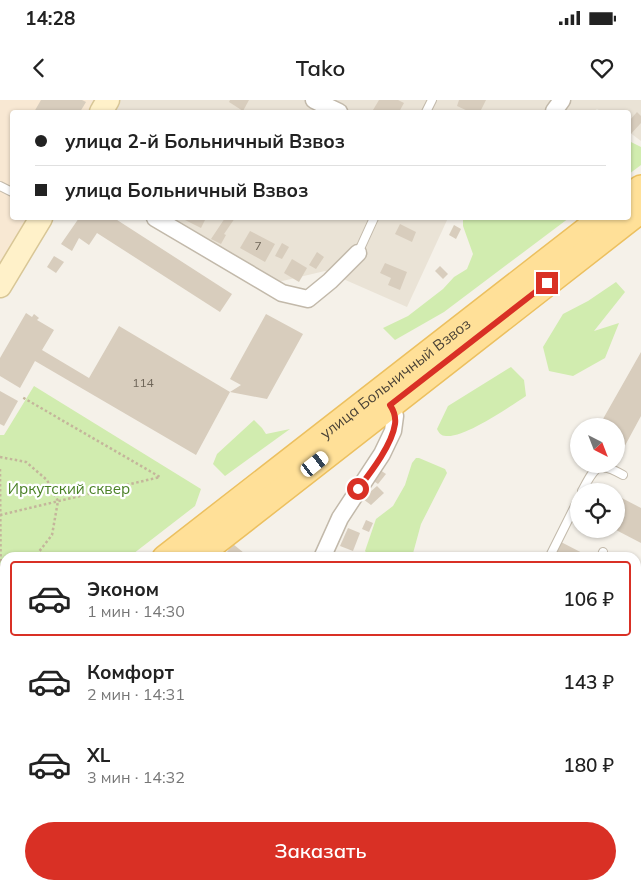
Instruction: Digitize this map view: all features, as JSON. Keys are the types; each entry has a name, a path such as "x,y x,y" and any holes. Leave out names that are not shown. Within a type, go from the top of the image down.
{"main road":[{"name":"улица Больничный Взвоз","path":"631,218 641,210"},
{"path":"0,286 40,220"},
{"name":"улица Больничный Взвоз","path":"173,552 599,220"},
{"name":"улица Больничный Взвоз","path":"203,552 628,220"}],"street":[{"path":"314,100 334,110"},
{"path":"158,220 282,293 308,299 330,281 358,252"},
{"path":"325,552 340,518 382,454 393,431 396,416 390,405"}],"lane":[{"path":"358,252 373,220"},
{"path":"586,483 591,475 599,468 608,466 623,475"},
{"path":"552,552 570,516"}],"path":[{"path":"0,514 160,477 22,397"},
{"path":"0,457 26,462 47,480 58,501 52,535 39,552"},
{"path":"0,469 1,552"}],"shaded area":[{"path":"0,100 94,100 88,110 10,110 10,220 27,220 0,264"},
{"path":"119,100 641,100 641,141 631,134 631,110 113,110"},
{"path":"177,220 447,220 407,307 325,271 278,282"}],"green space":[{"path":"631,142 641,147 641,165 631,172"},
{"path":"463,220 566,220 444,312 395,340 383,328 408,316 443,289 454,277 467,269 473,254 463,226"},
{"path":"616,282 625,292 594,331 619,323 605,358 573,376 549,371 543,347 563,314 588,301"},
{"path":"511,367 524,380 526,396 487,421 464,432 446,436 439,433 437,429 448,406"},
{"name":"Иркутский сквер","path":"34,386 201,489 195,506 135,552 0,552 0,435 4,435"},
{"path":"254,420 266,434 290,429 225,476 213,464 217,454"},
{"path":"416,458 419,458 445,469 447,473 421,524 413,552 366,552 376,519 393,506 405,485 412,463"}],"building":[{"path":"41,100 82,100 86,102 81,110 35,110"},
{"path":"230,100 249,100 244,110 229,102"},
{"path":"379,100 398,100 404,103 400,110 373,110"},
{"path":"459,100 486,100 481,110 466,110 457,106"},
{"path":"637,112 641,116 641,123 631,134 631,119"},
{"path":"78,220 117,220 232,294 220,312 97,233 89,245 79,238 72,251 61,244"},
{"path":"185,220 205,220 201,228"},
{"path":"224,220 234,220 224,234 226,235 221,244 211,239"},
{"path":"400,224 416,232 412,242 395,234"},
{"path":"454,225 461,229 456,239 449,235"},
{"path":"250,231 275,244 265,262 240,248"},
{"path":"282,243 289,247 282,259 275,256"},
{"path":"317,252 324,257 316,269 309,265"},
{"path":"54,256 64,262 56,273 47,267"},
{"path":"292,259 307,268 299,282 284,273"},
{"path":"385,263 407,272 400,290 388,285 391,278 380,273"},
{"path":"440,266 448,274 443,279 435,271"},
{"path":"26,313 32,317 34,314 39,318 37,320 54,330 42,350 89,378 119,326 230,392 196,455 35,361 20,388 0,376 0,358"},
{"path":"266,314 303,334 267,399 230,392 241,385 230,379"},
{"path":"641,352 641,416 625,446 625,418 604,418"},
{"path":"0,391 18,401 4,426 0,424"},
{"path":"380,470 386,474 378,484 372,480"},
{"path":"377,486 384,493 371,505 359,496 367,489 370,492"},
{"path":"625,500 641,508 641,543 625,535"},
{"path":"366,520 373,523 369,532 362,529"},
{"path":"348,528 360,533 353,551 340,546"},
{"path":"561,542 580,552 556,552"},
{"path":"233,544 243,552 227,552"}],"route":[{"path":"358,489 382,454 393,431 396,416 390,405 547,283"}]}
